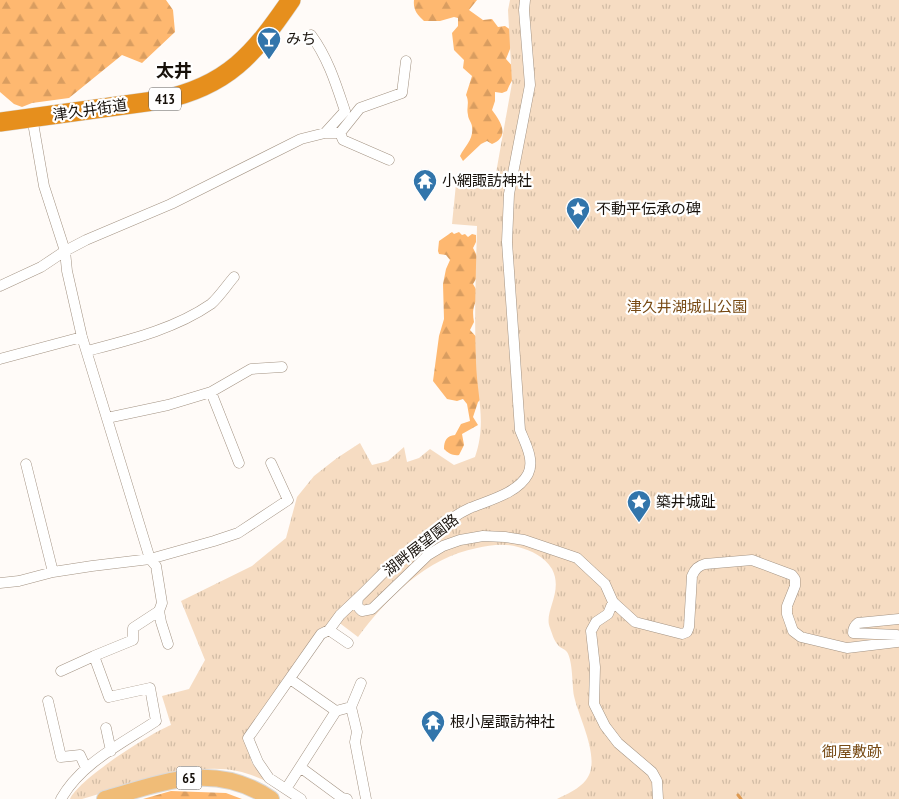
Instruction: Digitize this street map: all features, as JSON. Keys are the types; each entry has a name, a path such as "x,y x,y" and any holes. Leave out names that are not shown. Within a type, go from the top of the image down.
{"highway":[{"name":"津久井街道","path":"0,122 161,100 186,94 207,86 229,72 251,53 268,33 291,0"}],"main road":[{"name":"65","path":"105,799 166,782 198,777 212,777 234,781 254,788 272,799"}],"street":[{"name":"湖畔展望園路","path":"525,0 524,10 530,86 509,194 507,242 520,430 529,453 530,471 524,480 513,489 449,519 416,548 397,560 356,600 362,611 372,609 428,555 460,540 483,536 524,540 577,558 605,584 613,602"},
{"path":"311,35 319,45 329,65 345,110 325,133"},
{"path":"340,133 360,108 402,93 406,61"},
{"path":"32,117 44,186 65,251 67,271 82,337 150,559 156,566 162,603 160,611 161,622 168,644"},
{"path":"0,286 41,267 65,251 100,233 171,204 301,139 325,133 340,133"},
{"path":"340,133 344,140 389,160"},
{"path":"87,351 134,338 182,320 212,303 234,277"},
{"path":"0,359 82,337"},
{"path":"107,418 168,405 211,392 251,369 282,367"},
{"path":"211,392 239,463"},
{"path":"0,583 19,581 53,572 150,559 238,533 288,500 271,463"},
{"path":"26,464 53,572"},
{"path":"658,799 657,781 652,772 618,743 605,726 594,704 595,682 591,631 596,622 608,614 613,602 635,622 682,634 687,632 690,627 692,576 694,570 705,564 745,556 792,575 796,586 787,606 787,614 794,631 801,637 847,648 897,642 897,635 853,634 853,629 858,623 899,619"},
{"path":"301,799 269,778 262,770 248,738 321,634 329,630 340,615 356,600"},
{"path":"62,671 133,640 133,628 160,611"},
{"path":"329,630 348,643"},
{"path":"61,799 70,785 86,768 156,721 150,688 109,697 94,656"},
{"path":"290,679 336,711"},
{"path":"361,683 351,707 357,732 355,742 366,799"},
{"path":"48,702 61,757 80,755 86,768"},
{"path":"286,789 336,711 351,707"},
{"path":"106,728 111,751"},
{"path":"300,767 342,798 347,799"}],"green space":[{"path":"0,0 166,0 173,10 175,32 142,63 122,55 69,98 32,103 22,107 14,104 0,92"},
{"path":"414,0 477,0 469,10 483,20 492,19 498,27 505,26 512,31 512,44 506,59 515,69 514,76 507,91 502,93 495,92 492,110 501,123 501,137 492,144 487,141 481,144 463,161 460,156 470,139 472,131 466,95 472,76 463,68 464,60 454,50 452,33 458,26 458,18 424,21 416,12"},
{"name":"津久井湖城山公園","path":"510,0 899,0 899,799 557,799 573,791 586,780 592,762 588,739 574,696 569,656 555,641 550,628 549,615 555,594 555,577 549,564 528,550 513,546 492,545 458,553 441,560 425,570 395,594 358,637 333,618 327,626 320,628 244,737 252,763 266,781 237,771 200,769 138,782 82,799 70,799 86,780 100,769 132,747 171,725 162,696 189,689 205,660 181,601 252,566 286,538 297,497 314,476 360,443 372,465 388,461 404,447 407,462 419,458 430,449 454,465 475,457 479,445 481,421 475,345 477,226 452,224 456,184 472,189 475,183 485,186 496,173 512,83 508,10"},
{"path":"452,232 454,234 459,232 468,237 472,234 476,235 476,242 473,248 478,258 479,266 478,275 473,284 480,296 474,305 474,322 470,330 481,342 485,395 478,402 473,417 478,425 462,434 464,445 459,455 451,454 444,449 448,437 455,435 461,424 470,421 467,404 463,399 457,401 447,399 433,381 439,336 444,319 443,284 450,260 446,255 439,254 439,241"},
{"path":"171,791 226,793 242,799 143,799"}],"waterway":[{"path":"738,795 741,799"}],"place":[{"name":"みち","path":"269,60"},
{"name":"小網諏訪神社","path":"425,202"},
{"name":"不動平伝承の碑","path":"578,230"},
{"name":"築井城趾","path":"639,523"},
{"name":"根小屋諏訪神社","path":"433,743"}],"district":[{"name":"太井","path":"174,71"}],"park label":[{"name":"御屋敷跡","path":"852,752"}]}
